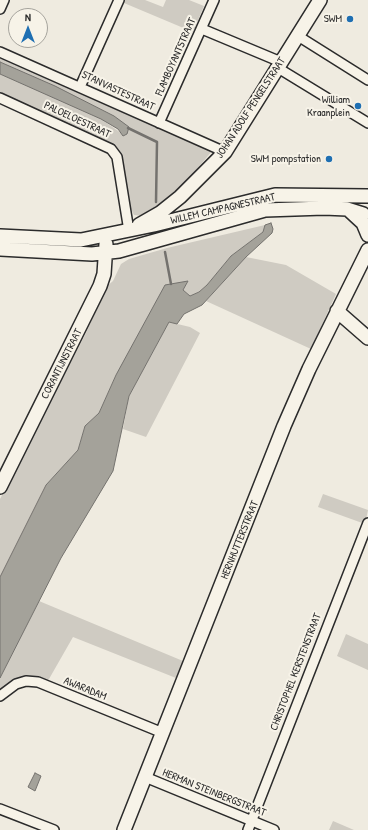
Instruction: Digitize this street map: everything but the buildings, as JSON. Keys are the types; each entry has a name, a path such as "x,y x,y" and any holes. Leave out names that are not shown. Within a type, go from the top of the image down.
{"main road":[{"name":"JOHAN ADOLF PENGELSTRAAT","path":"129,231 160,213 180,198 225,152 320,0"},
{"name":"WILLEM CAMPAGNESTRAAT","path":"0,236 81,240 129,231 275,195 368,195"},
{"path":"366,217 363,204 368,195"},
{"name":"WILLEM CAMPAGNESTRAAT","path":"0,249 92,254 113,251 266,210 297,208 347,209 366,217"},
{"path":"347,209 363,223 368,234"},
{"path":"105,236 113,251"},
{"name":"HERNHUTTERSTRAAT","path":"124,830 164,733 284,426 326,333 367,248"},
{"name":"CORANTIJNSTRAAT","path":"0,488 90,309 113,251"},
{"path":"92,254 104,274"},
{"path":"337,312 366,336"},
{"path":"326,333 341,329 366,336"}],"street":[{"path":"0,9 4,0"},
{"path":"80,87 119,0"},
{"name":"FLAMBOYANTSTRAAT","path":"159,123 214,0"},
{"path":"202,29 279,65 368,123"},
{"path":"298,36 368,80"},
{"name":"STANVASTESTRAAT","path":"0,52 225,152"},
{"name":"PALOELOESTRAAT","path":"0,98 111,149 117,158 129,231"},
{"name":"CHRISTOPHEL KERSTENSTRAAT","path":"248,830 368,523"},
{"name":"AWARADAM","path":"0,696 16,684 38,682 164,733"},
{"name":"HERMAN STEINBERGSTRAAT","path":"145,778 274,830"},
{"path":"0,809 54,830"}],"shaded area":[{"path":"125,0 145,0 163,7 166,0 189,0 204,6 193,32 124,3"},
{"path":"0,56 212,151 176,194 144,216 134,215 129,205 119,152 113,147 0,93 0,74 98,118 0,62","holes":["103,120 127,134 124,135"]},
{"path":"0,62 55,86 114,116 129,127 127,134 123,136 118,129 101,119 0,74"},
{"path":"271,223 273,229 272,233 246,257 202,305 184,314 177,324 169,322 129,396 113,471 61,558 0,678 0,577 46,485 78,450 85,426 99,413 116,375 165,285 188,281 183,290 190,296 199,292 207,285 231,256 263,232 265,225"},
{"path":"265,225 263,232 231,256 207,285 199,292 190,296 183,290 188,281 116,375 99,413 85,426 78,450 46,485 0,577 0,499 86,333 106,287 113,281 121,264 129,259 167,248"},
{"path":"246,257 286,265 336,294 311,349 206,301"},
{"path":"169,322 190,327 200,333 146,437 123,429 129,396"},
{"path":"323,494 368,510 365,524 318,507"},
{"path":"39,601 183,661 176,678 73,637 49,679 44,683 29,679 0,693 0,678"},
{"path":"346,634 368,644 368,670 337,656"},
{"path":"35,773 41,776 35,791 28,787"},
{"path":"333,821 354,830 329,830"}],"waterway":[{"path":"128,128 157,142 156,202"},
{"path":"165,252 171,284"}],"place":[{"name":"SWM","path":"350,19"},
{"name":"William Kraanplein","path":"358,106"},
{"name":"SWM pompstation","path":"329,159"}]}
